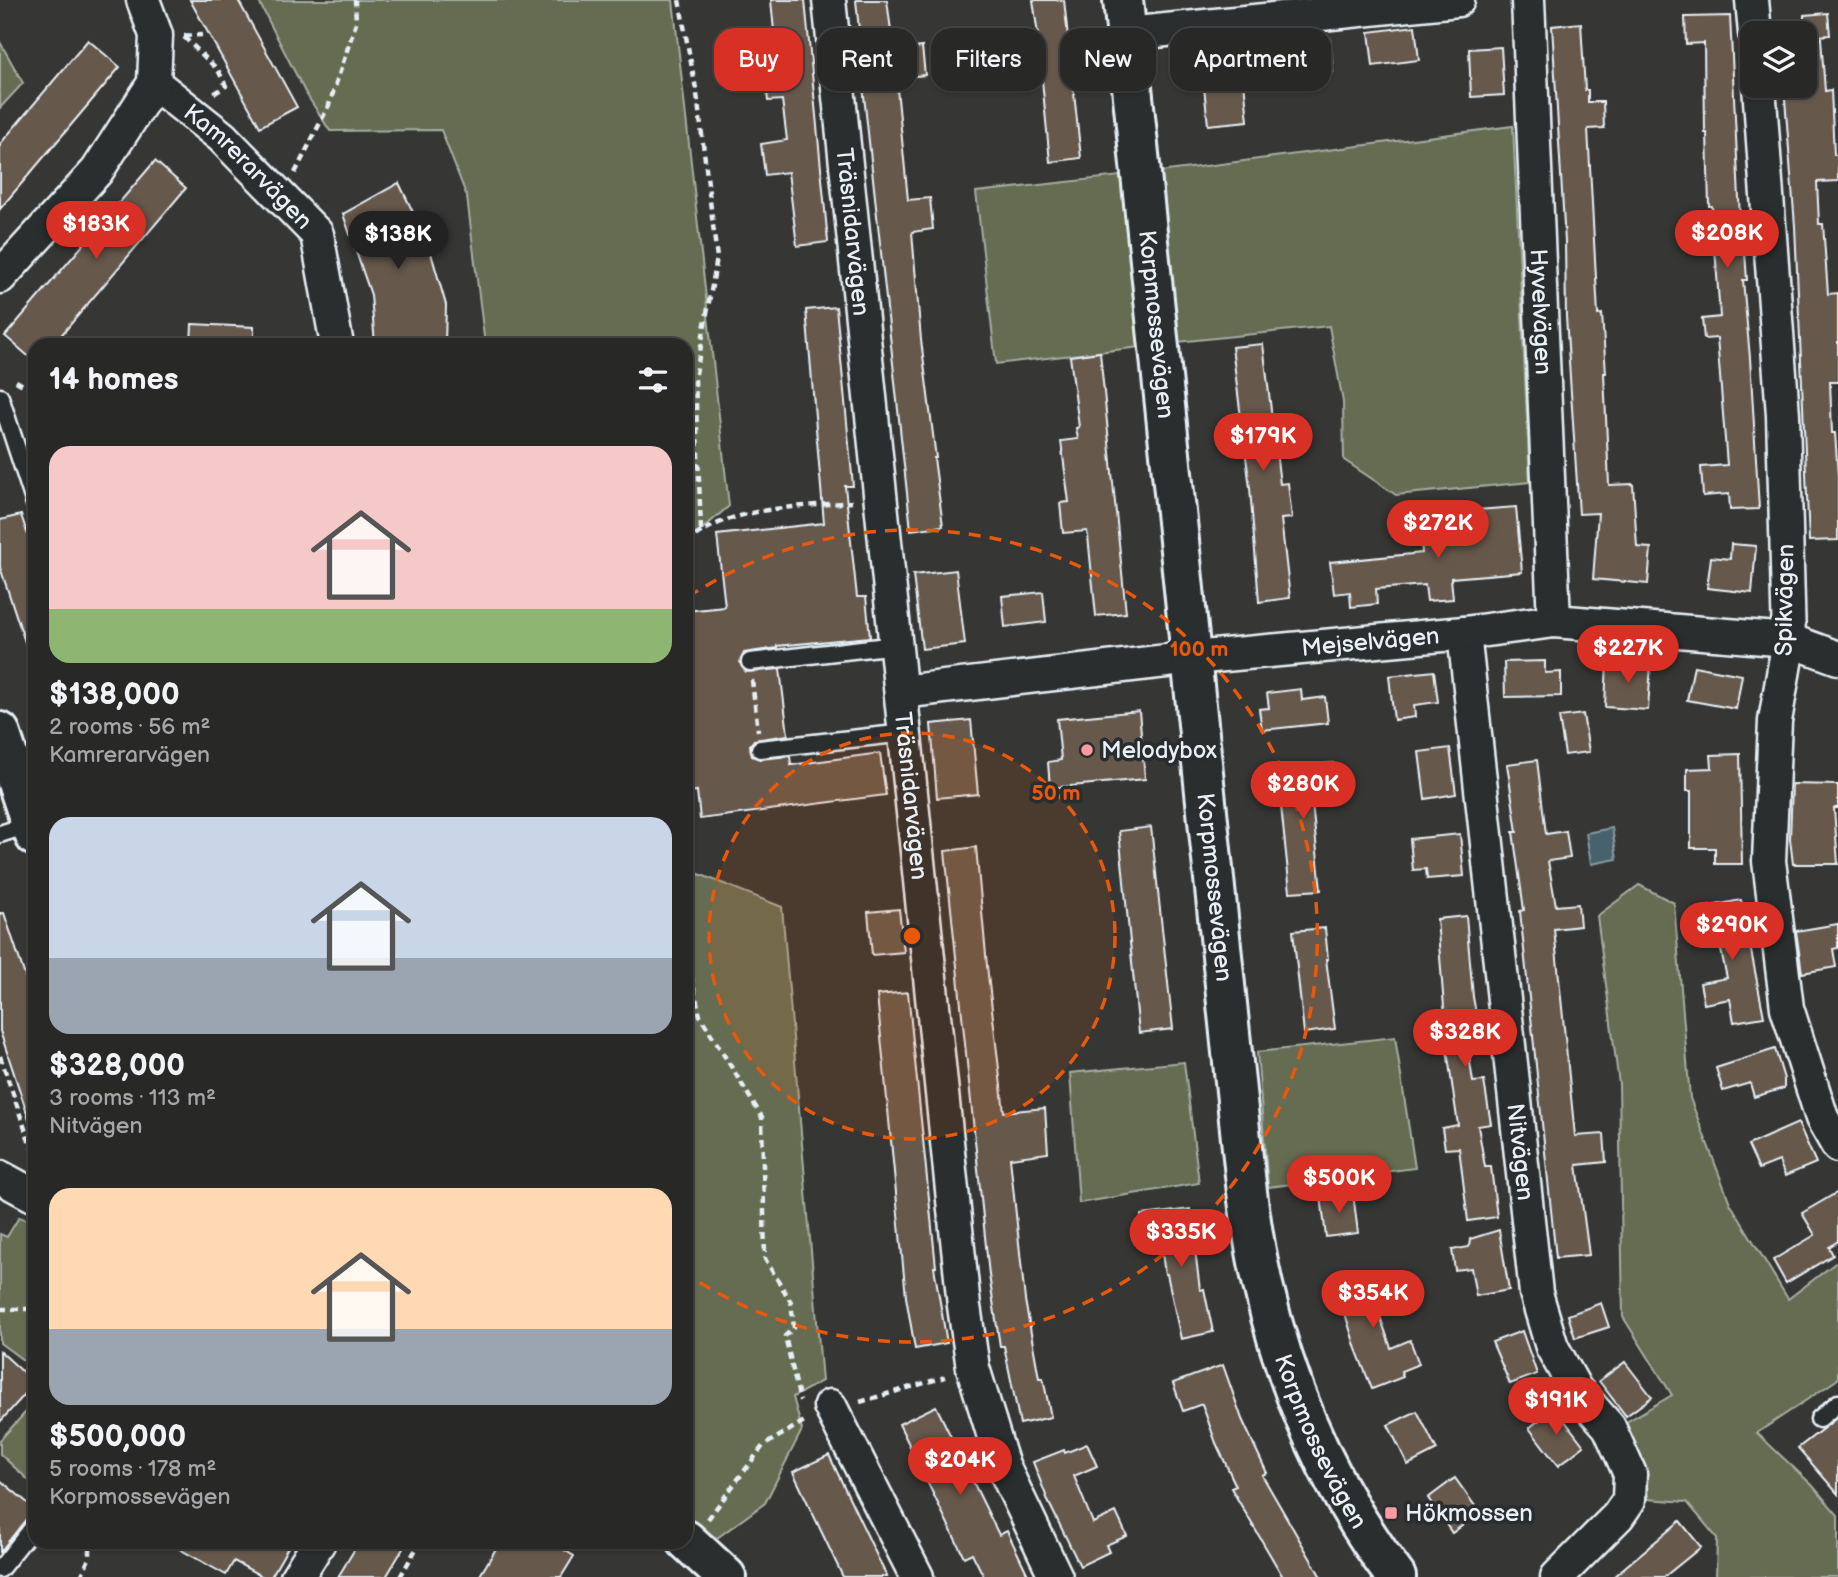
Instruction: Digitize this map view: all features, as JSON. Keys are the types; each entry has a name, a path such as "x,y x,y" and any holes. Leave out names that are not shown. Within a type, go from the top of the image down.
{"street":[{"path":"0,277 97,171 153,83 156,35 144,0"},
{"name":"Träsnidarvägen","path":"829,0 964,1306 973,1368 1003,1466 1056,1577"},
{"path":"1125,17 1458,0"},
{"name":"Hyvelvägen","path":"1528,0 1554,621"},
{"path":"1752,0 1754,21"},
{"name":"Korpmossevägen","path":"1125,17 1237,1104 1254,1239 1262,1284 1276,1336 1313,1438 1373,1546 1396,1577"},
{"name":"Kamrerarvägen","path":"153,83 222,137 317,234 336,338"},
{"name":"Spikvägen","path":"1760,98 1783,415 1789,640 1775,721 1769,861 1787,1008 1822,1118 1838,1146"},
{"name":"Mejselvägen","path":"901,692 1192,658 1464,633 1554,621 1789,640 1838,657"},
{"name":"Nitvägen","path":"1464,633 1536,1293 1552,1347 1576,1390 1609,1427 1630,1474 1629,1500 1618,1516 1557,1577"},
{"path":"0,732 25,817"},
{"path":"0,1177 28,1192"},
{"path":"817,1413 918,1577"},
{"path":"693,1546 726,1577"},
{"path":"297,1577 315,1549"}],"lane":[{"path":"0,397 28,483"},
{"path":"750,662 896,645"},
{"path":"760,749 905,733"},
{"path":"1819,1419 1838,1403"},
{"path":"0,1569 28,1534"}],"path":[{"path":"281,195 330,105 356,23 355,0"},
{"path":"679,0 697,94 717,258 695,379 701,530"},
{"path":"202,35 183,36 218,70 226,86"},
{"path":"693,537 701,530 737,515 881,499"},
{"path":"750,662 760,749"},
{"path":"693,984 700,1016 762,1117 765,1259 792,1301 794,1328 785,1336 817,1413"},
{"path":"0,1056 28,1138"},
{"path":"0,1309 28,1309"},
{"path":"693,1535 763,1446 817,1413 973,1368"},
{"path":"81,1577 90,1556 90,1549"},
{"path":"400,1577 416,1549"}],"green space":[{"path":"258,0 673,0 729,506 693,537 693,338 484,338 467,197 441,130 330,131 305,92"},
{"path":"0,42 23,83 0,108"},
{"path":"1513,126 1530,482 1396,495 1344,460 1343,402 1329,326 1178,342 1159,172"},
{"path":"1120,176 1140,347 996,364 976,192"},
{"path":"693,872 782,907 822,1381 793,1397 802,1430 765,1503 717,1538 693,1525"},
{"path":"1639,885 1674,903 1690,1098 1730,1203 1788,1299 1838,1261 1838,1379 1757,1433 1812,1485 1838,1515 1838,1577 1716,1577 1717,1538 1687,1502 1648,1499 1641,1459 1621,1425 1672,1395 1623,1317 1619,1084 1597,916"},
{"path":"1395,1037 1415,1168 1268,1187 1257,1052"},
{"path":"1184,1062 1199,1183 1079,1203 1070,1073"},
{"path":"19,1217 28,1220 28,1364 0,1343 0,1234 7,1237"},
{"path":"28,1410 28,1480 0,1454 0,1440"}],"water":[{"path":"1612,828 1617,859 1591,864 1586,833"}],"building":[{"path":"190,0 238,0 297,107 260,127"},
{"path":"771,0 805,0 828,242 797,246 788,172 765,175 761,144 787,140 782,100 768,101 767,91 803,91 803,28 774,28"},
{"path":"856,0 887,0 891,28 859,28"},
{"path":"1033,0 1064,0 1067,28 1060,28 1060,91 1074,91 1081,158 1050,162 1043,91 1046,91 1046,28 1037,28"},
{"path":"1828,13 1830,35 1817,36 1817,21 1804,21 1804,15"},
{"path":"1730,16 1741,239 1744,239 1747,280 1743,280 1759,509 1730,510 1729,494 1703,496 1701,467 1727,465 1717,338 1704,339 1702,319 1720,317 1712,206 1709,206 1704,43 1686,44 1685,17"},
{"path":"1581,23 1588,102 1603,102 1604,128 1588,129 1598,315 1602,314 1606,373 1609,485 1633,484 1637,547 1651,548 1648,584 1593,579 1598,513 1579,514 1552,26"},
{"path":"1415,26 1419,60 1373,66 1369,32"},
{"path":"1817,38 1821,38 1825,91 1831,90 1834,155 1838,155 1838,181 1817,182 1819,224 1823,224 1828,294 1838,293 1838,382 1830,382 1832,433 1835,433 1838,476 1838,540 1809,541 1795,226 1785,98 1817,98"},
{"path":"88,40 120,67 0,209 0,144"},
{"path":"922,47 925,75 917,76 917,48"},
{"path":"1501,47 1504,95 1471,97 1469,49"},
{"path":"864,91 897,91 908,200 930,198 933,229 912,232 921,340 943,526 911,530"},
{"path":"1204,91 1245,91 1248,121 1208,125"},
{"path":"155,161 186,188 59,338 28,338 28,356 5,336"},
{"path":"399,183 428,243 446,305 445,338 374,338 371,295 343,214"},
{"path":"836,307 853,486 845,486 857,597 866,597 870,637 777,646 744,653 740,663 746,672 780,669 788,735 754,740 750,745 752,756 760,759 790,756 791,765 880,753 886,795 700,819 697,791 693,792 693,610 725,607 717,535 824,523 806,310"},
{"path":"192,324 254,327 254,338 191,338"},
{"path":"1263,344 1280,484 1288,483 1292,518 1281,519 1290,598 1259,602 1250,488 1232,347"},
{"path":"1100,352 1126,613 1096,616 1087,531 1063,533 1060,503 1069,502 1061,441 1078,439 1076,428 1079,427 1070,356"},
{"path":"1516,507 1522,572 1451,578 1453,599 1427,601 1425,585 1376,589 1377,604 1351,607 1350,592 1334,594 1330,562 1422,553 1421,541 1466,537 1464,511"},
{"path":"21,515 28,536 28,651 0,567 0,520"},
{"path":"1731,544 1756,546 1752,593 1707,588 1711,557 1730,559"},
{"path":"956,570 965,644 922,649 913,575"},
{"path":"1043,592 1046,622 1005,627 1002,596"},
{"path":"1607,660 1651,663 1648,710 1605,707"},
{"path":"1545,661 1545,673 1561,672 1561,696 1505,697 1504,662"},
{"path":"1694,666 1742,675 1736,709 1687,700"},
{"path":"1434,671 1438,702 1414,705 1415,717 1394,720 1389,676"},
{"path":"1301,689 1302,700 1325,697 1328,723 1262,730 1259,709 1269,708 1267,693"},
{"path":"1139,711 1145,779 1050,788 1048,762 1061,760 1057,719"},
{"path":"1583,714 1589,752 1565,755 1559,717"},
{"path":"971,720 978,794 937,798 931,724"},
{"path":"1450,748 1456,794 1425,799 1419,752"},
{"path":"1740,754 1742,864 1715,864 1715,848 1691,848 1691,791 1687,791 1687,769 1712,768 1711,755"},
{"path":"1537,760 1546,834 1566,831 1570,858 1548,861 1556,906 1578,904 1580,926 1554,929 1575,1136 1604,1134 1606,1162 1577,1165 1589,1255 1556,1258 1520,911 1524,910 1513,832 1517,832 1507,764"},
{"path":"1333,763 1336,791 1311,793 1321,890 1290,892 1277,768"},
{"path":"1792,784 1838,785 1838,808 1834,808 1838,864 1793,864 1790,839"},
{"path":"1151,827 1173,1029 1139,1033 1119,831"},
{"path":"1460,834 1464,876 1427,879 1426,869 1413,870 1410,839"},
{"path":"976,847 1004,1112 1045,1108 1048,1153 1010,1158 1025,1300 1039,1378 1043,1378 1051,1417 1020,1424 1004,1346 1000,1346 989,1275 945,851"},
{"path":"1741,900 1764,1017 1734,1022 1730,999 1704,1004 1700,983 1727,978 1716,927 1700,931 1696,909"},
{"path":"899,909 904,952 872,955 868,912"},
{"path":"0,913 4,913 28,985 28,1116 0,1031"},
{"path":"1466,916 1473,997 1481,1040 1467,1042 1473,1082 1484,1081 1491,1124 1478,1126 1485,1167 1491,1167 1497,1217 1468,1221 1459,1148 1445,1149 1442,1128 1458,1125 1446,1043 1449,1043 1437,919"},
{"path":"1838,924 1838,948 1833,949 1836,967 1802,973 1796,931"},
{"path":"1325,928 1335,1029 1304,1033 1293,931"},
{"path":"908,992 934,1267 947,1343 915,1349 906,1297 877,995"},
{"path":"1775,1049 1784,1088 1754,1097 1750,1083 1723,1091 1716,1068"},
{"path":"1798,1123 1816,1163 1785,1176 1779,1161 1759,1169 1748,1145"},
{"path":"1838,1192 1838,1241 1829,1247 1833,1255 1786,1283 1773,1260 1815,1235 1802,1213"},
{"path":"1353,1193 1358,1233 1326,1237 1321,1196"},
{"path":"1190,1209 1200,1290 1204,1289 1213,1332 1181,1339 1165,1274 1160,1239 1144,1241 1141,1215"},
{"path":"1499,1230 1509,1290 1476,1296 1471,1268 1455,1270 1452,1250 1469,1247 1470,1239"},
{"path":"1381,1271 1388,1295 1374,1299 1391,1348 1410,1340 1419,1364 1401,1371 1403,1377 1372,1389 1356,1349 1335,1281 1363,1272 1363,1276"},
{"path":"1601,1303 1609,1327 1575,1338 1568,1315"},
{"path":"1522,1331 1537,1374 1510,1384 1492,1342"},
{"path":"0,1351 28,1377 28,1391 0,1422"},
{"path":"1625,1362 1652,1397 1626,1416 1599,1381"},
{"path":"1223,1365 1242,1419 1267,1473 1262,1475 1321,1577 1283,1577 1231,1488 1236,1486 1202,1404 1183,1411 1173,1383"},
{"path":"936,1406 999,1535 1007,1531 1029,1577 984,1577 972,1553 964,1557 899,1424"},
{"path":"1555,1408 1584,1446 1558,1466 1529,1428"},
{"path":"1417,1411 1437,1450 1408,1465 1388,1425"},
{"path":"1838,1417 1838,1494 1798,1448"},
{"path":"1087,1444 1097,1466 1074,1476 1093,1523 1116,1512 1127,1536 1106,1545 1109,1552 1080,1566 1049,1503 1033,1462"},
{"path":"829,1455 887,1577 843,1577 793,1472"},
{"path":"1455,1478 1480,1513 1452,1533 1428,1498"},
{"path":"0,1480 28,1503 28,1518 0,1552"},
{"path":"1680,1521 1701,1547 1664,1577 1613,1577"},
{"path":"180,1549 287,1549 271,1577 263,1577 234,1561 226,1575"},
{"path":"355,1549 403,1549 386,1577 338,1577"},
{"path":"496,1549 562,1549 574,1556 561,1577 479,1577"}],"place":[{"name":"Melodybox","path":"1087,750"},
{"name":"Hökmossen","path":"1391,1513"}]}
